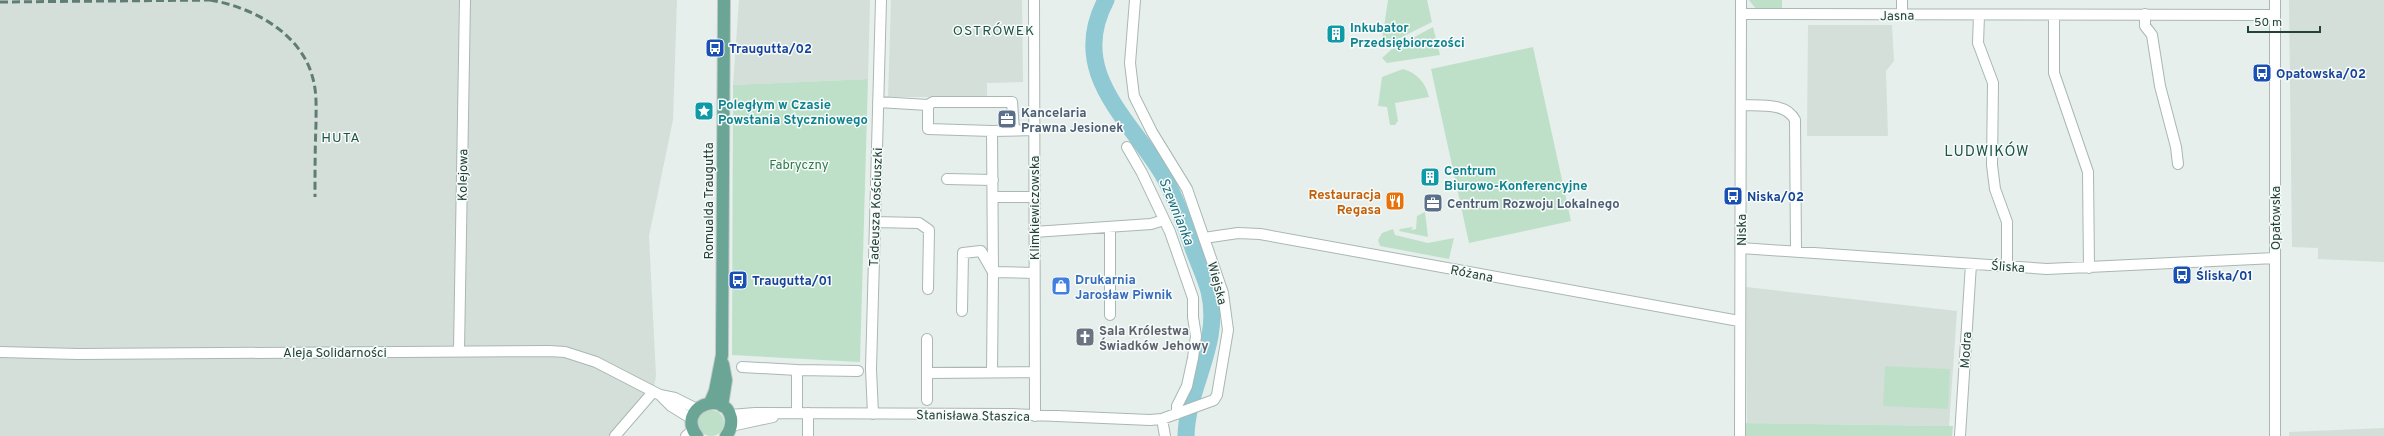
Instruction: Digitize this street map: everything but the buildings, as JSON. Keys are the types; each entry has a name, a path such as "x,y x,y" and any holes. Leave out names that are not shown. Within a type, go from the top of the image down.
{"main road":[{"name":"Romualda Traugutta","path":"724,0 722,355 726,380 727,421"},
{"name":"Romualda Traugutta","path":"710,403 715,391 722,355"},
{"path":"693,426 710,403 727,421"}],"street":[{"name":"Kolejowa","path":"459,350 465,0"},
{"name":"Tadeusza Kościuszki","path":"873,414 871,369 881,0"},
{"name":"Klimkiewiczowska","path":"1034,0 1035,416"},
{"name":"Wiejska","path":"1135,0 1130,63 1132,89 1152,132 1187,189 1223,293 1228,330 1217,395 1210,402 1162,419"},
{"name":"Niska","path":"1740,436 1739,321 1741,248 1741,0"},
{"path":"1902,0 1902,14"},
{"name":"Opatowska","path":"2275,0 2275,436"},
{"name":"Jasna","path":"1741,14 2054,16 2145,14 2275,15"},
{"path":"2145,14 2145,26 2152,35 2160,86 2176,147 2178,164"},
{"path":"1979,15 1978,43 1992,83 1992,165 1995,189 2007,222 2007,266"},
{"path":"2054,16 2054,73 2088,172 2089,268"},
{"path":"878,102 928,105 933,102 1012,102 1014,130"},
{"path":"928,105 928,129 992,131 1034,130"},
{"path":"1741,105 1785,108 1792,113 1795,120 1796,252"},
{"path":"992,131 992,372"},
{"path":"1127,147 1142,173 1164,220 1193,298 1193,317 1196,336 1186,386 1177,406 1177,414"},
{"path":"947,179 993,180"},
{"path":"993,197 1034,197"},
{"path":"1034,232 1151,224 1164,220"},
{"path":"875,222 919,224 929,230 928,289"},
{"path":"1110,227 1110,315"},
{"name":"Różana","path":"1204,238 1238,233 1260,234 1739,321"},
{"name":"Śliska","path":"1741,248 2047,269 2275,258"},
{"path":"962,312 963,253 981,251 993,272"},
{"name":"Modra","path":"1960,436 1971,264"},
{"path":"993,272 1034,273"},
{"path":"927,339 927,400"},
{"name":"Aleja Solidarności","path":"0,352 78,354 459,350 565,352 596,362 656,393 675,398 693,426"},
{"path":"742,367 858,371"},
{"path":"797,370 797,413"},
{"path":"927,373 1035,372"},
{"path":"615,436 656,393"},
{"name":"Stanisława Staszica","path":"727,421 797,413 1162,419"},
{"path":"808,413 808,436"},
{"path":"1162,419 1165,436"}],"shaded area":[{"path":"0,0 677,0 673,120 649,236 656,376 653,392 615,436 0,436"},
{"path":"739,0 870,0 868,79 733,85"},
{"path":"891,0 1022,0 1023,82 987,83 987,97 888,97"},
{"path":"2289,0 2384,0 2384,262 2318,259 2318,248 2292,247"},
{"path":"1808,25 1892,25 1894,61 1886,71 1888,136 1807,136"},
{"path":"1746,287 1957,311 1949,426 1747,423"},
{"path":"2384,428 2384,436 2289,436 2289,432"}],"green space":[{"path":"1388,0 1427,0 1432,22 1388,44 1382,40"},
{"path":"1749,0 1782,0 1782,9 1756,9"},
{"path":"1433,27 1440,55 1387,63 1382,58 1392,49"},
{"path":"1533,47 1571,221 1469,243 1431,69"},
{"path":"1403,69 1413,73 1420,79 1426,87 1429,97 1395,103 1398,121 1395,125 1390,125 1387,107 1378,106 1382,77"},
{"name":"Fabryczny","path":"868,79 860,362 732,355 733,85"},
{"path":"1425,212 1428,237 1399,231 1400,229 1413,227 1411,230 1416,229 1417,216"},
{"path":"1393,229 1395,235 1428,243 1454,238 1449,259 1380,246 1378,240 1382,233"},
{"path":"1885,366 1950,369 1948,409 1883,406"},
{"path":"711,410 720,414 724,423 720,432 711,436 702,432 698,423 702,414"},
{"path":"1745,423 1953,426 1952,436 1745,436"}],"waterway":[{"name":"Szewnianka","path":"1106,0 1096,25 1094,49 1098,71 1107,92 1119,112 1167,181 1209,291 1212,310 1211,329 1208,347 1192,400 1186,436"}],"railway":[{"path":"210,0 242,9 273,25 287,36 298,48 307,63 313,79 316,95 315,197"},
{"path":"0,2 215,0"}],"place":[{"name":"Inkubator Przedsiębiorczości","path":"1336,34"},
{"name":"Traugutta/02","path":"715,48"},
{"name":"Opatowska/02","path":"2262,73"},
{"name":"Poległym w Czasie Powstania Styczniowego","path":"704,111"},
{"name":"Kancelaria Prawna Jesionek","path":"1007,119"},
{"name":"Centrum Biurowo-Konferencyjne","path":"1430,177"},
{"name":"Niska/02","path":"1733,196"},
{"name":"Restauracja Regasa","path":"1395,201"},
{"name":"Centrum Rozwoju Lokalnego","path":"1433,203"},
{"name":"Śliska/01","path":"2182,275"},
{"name":"Traugutta/01","path":"738,280"},
{"name":"Drukarnia Jarosław Piwnik","path":"1061,286"},
{"name":"Sala Królestwa Świadków Jehowy","path":"1085,337"}],"district":[{"name":"OSTRÓWEK","path":"994,30"},
{"name":"HUTA","path":"341,137"},
{"name":"LUDWIKÓW","path":"1987,151"}]}
